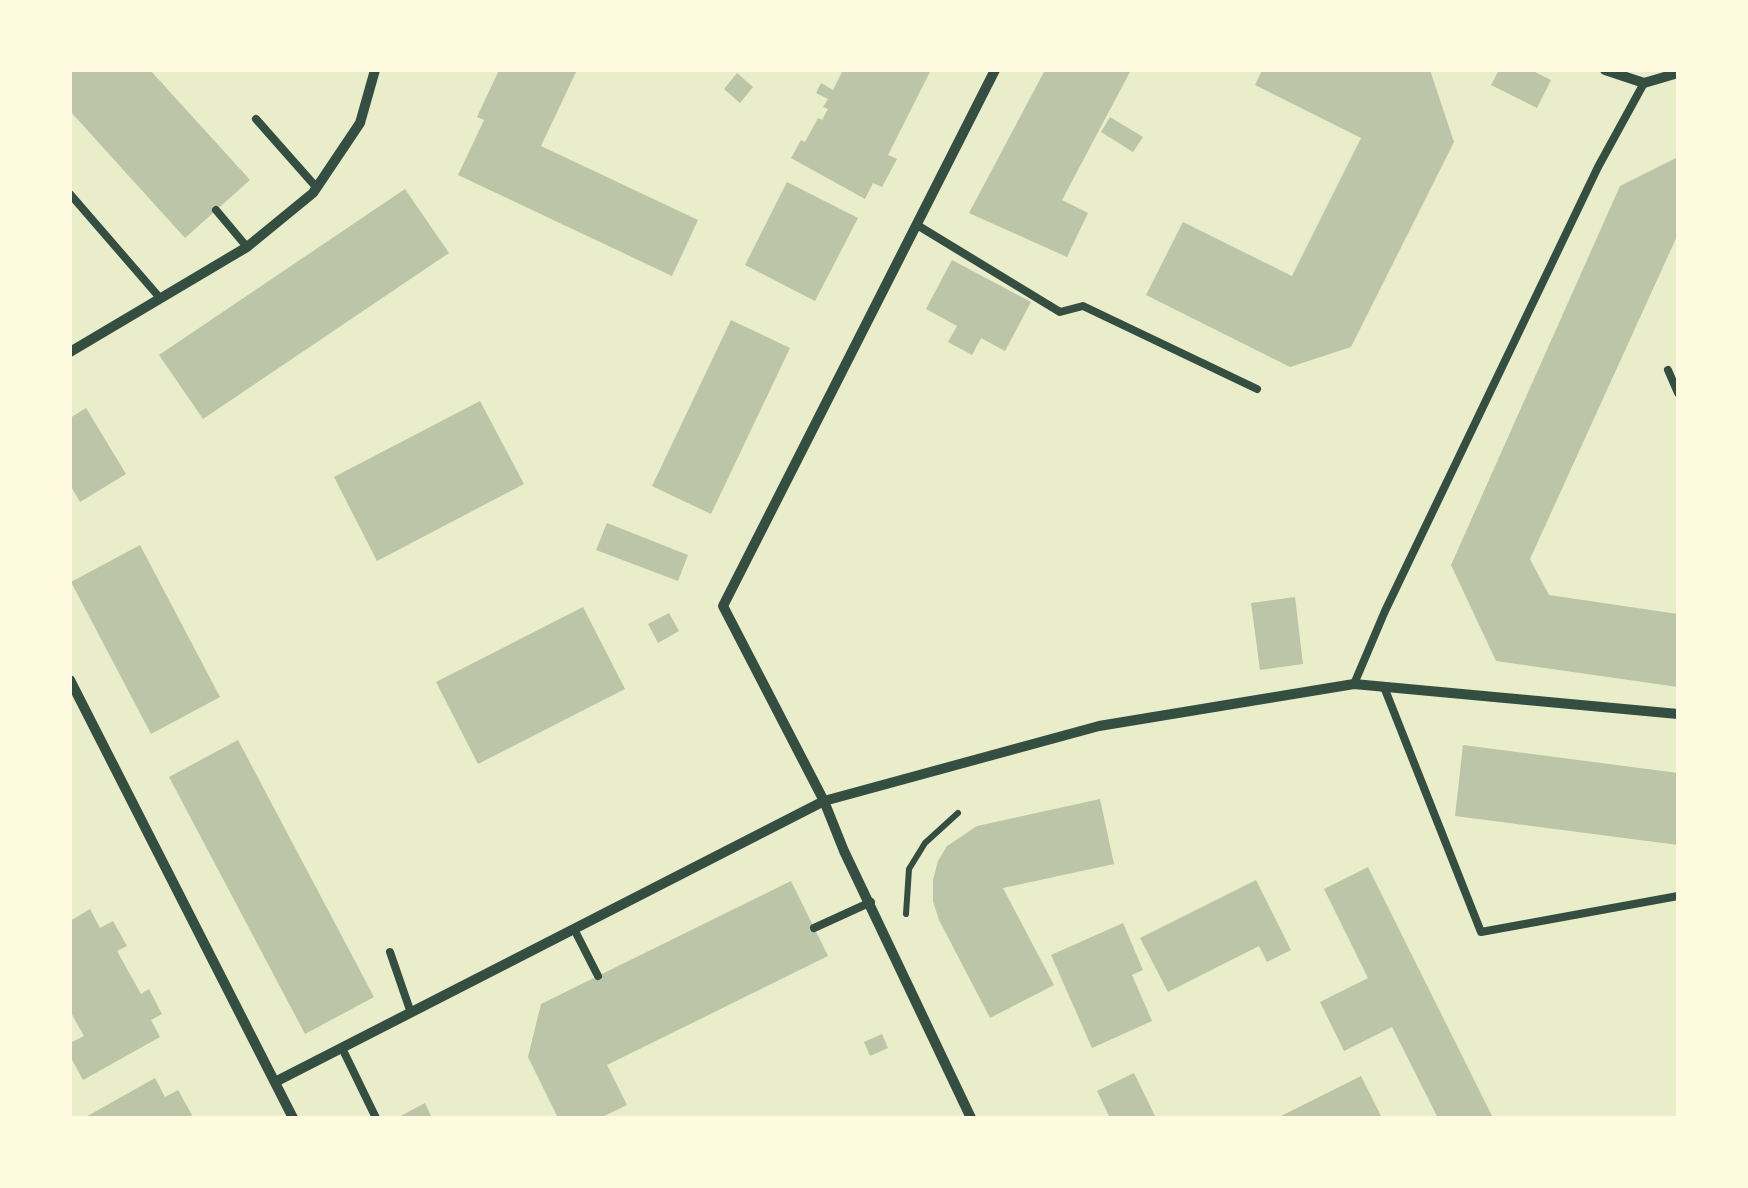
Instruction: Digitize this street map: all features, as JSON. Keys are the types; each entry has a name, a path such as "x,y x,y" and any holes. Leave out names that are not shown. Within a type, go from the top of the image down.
{"street":[{"path":"70,352 247,247 316,188 360,124 375,70"},
{"path":"971,1118 824,801 723,606 995,70"},
{"path":"1605,70 1644,83 1678,73"},
{"path":"70,680 293,1118"},
{"path":"276,1082 824,801 1100,726 1354,684 1678,714"}],"lane":[{"path":"1354,684 1384,612 1598,167 1644,83"},
{"path":"256,119 316,188"},
{"path":"70,194 160,298"},
{"path":"216,210 247,247"},
{"path":"917,225 1060,312 1083,306 1257,389"},
{"path":"1668,370 1678,393"},
{"path":"1384,687 1481,932 1678,896"},
{"path":"814,928 871,902"},
{"path":"574,929 598,976"},
{"path":"390,952 411,1013"},
{"path":"342,1048 376,1118"}],"path":[{"path":"906,914 909,868 925,843 958,813"}],"building":[{"path":"70,70 150,70 250,180 185,238 70,111"},
{"path":"499,70 577,70 541,146 698,220 672,276 458,175 484,120 477,117"},
{"path":"843,70 931,70 888,155 897,159 882,187 873,183 865,199 791,158 828,109 823,107 828,99 816,93 821,83 833,90"},
{"path":"1045,70 1131,70 1062,200 1088,213 1067,257 969,213"},
{"path":"1262,70 1430,70 1454,142 1351,347 1290,367 1146,295 1183,222 1292,276 1361,138 1255,85"},
{"path":"1499,70 1531,70 1551,80 1537,108 1491,85"},
{"path":"737,73 753,87 740,103 724,89"},
{"path":"1110,117 1143,137 1133,152 1101,132"},
{"path":"1678,157 1678,234 1530,559 1549,595 1678,614 1678,687 1496,661 1451,565 1620,186"},
{"path":"787,182 858,218 815,301 745,265"},
{"path":"405,189 449,253 203,419 159,355"},
{"path":"952,260 1031,302 1005,351 981,338 972,355 948,342 957,326 926,309"},
{"path":"731,320 790,348 711,514 652,486"},
{"path":"480,401 524,484 377,561 334,477"},
{"path":"86,408 126,474 80,502 70,485 70,418"},
{"path":"607,523 688,555 678,581 596,550"},
{"path":"140,545 220,697 151,734 71,582"},
{"path":"1295,597 1303,664 1260,670 1251,603"},
{"path":"583,607 625,689 478,764 436,682"},
{"path":"669,613 679,631 658,643 648,624"},
{"path":"238,740 374,997 305,1034 169,777"},
{"path":"1463,745 1678,773 1678,845 1455,816"},
{"path":"1100,799 1114,864 1003,888 1054,985 990,1018 939,920 933,901 938,861 947,846 977,826"},
{"path":"1368,867 1493,1118 1438,1118 1392,1027 1344,1051 1320,1002 1368,978 1324,889"},
{"path":"1256,880 1291,950 1267,962 1259,946 1168,992 1140,938"},
{"path":"791,881 828,956 607,1065 627,1105 600,1118 558,1118 528,1057 541,1004"},
{"path":"90,909 100,928 113,921 127,946 117,951 141,994 149,989 162,1014 151,1020 160,1037 83,1080 70,1056 70,1043 84,1036 70,1011 70,921"},
{"path":"1123,923 1143,970 1132,975 1152,1021 1092,1048 1051,955"},
{"path":"882,1034 888,1048 870,1056 864,1042"},
{"path":"1134,1073 1156,1118 1110,1118 1097,1091"},
{"path":"1361,1076 1382,1118 1277,1118"},
{"path":"155,1078 165,1097 178,1090 192,1115 84,1118"},
{"path":"425,1103 432,1118 397,1118"}]}
